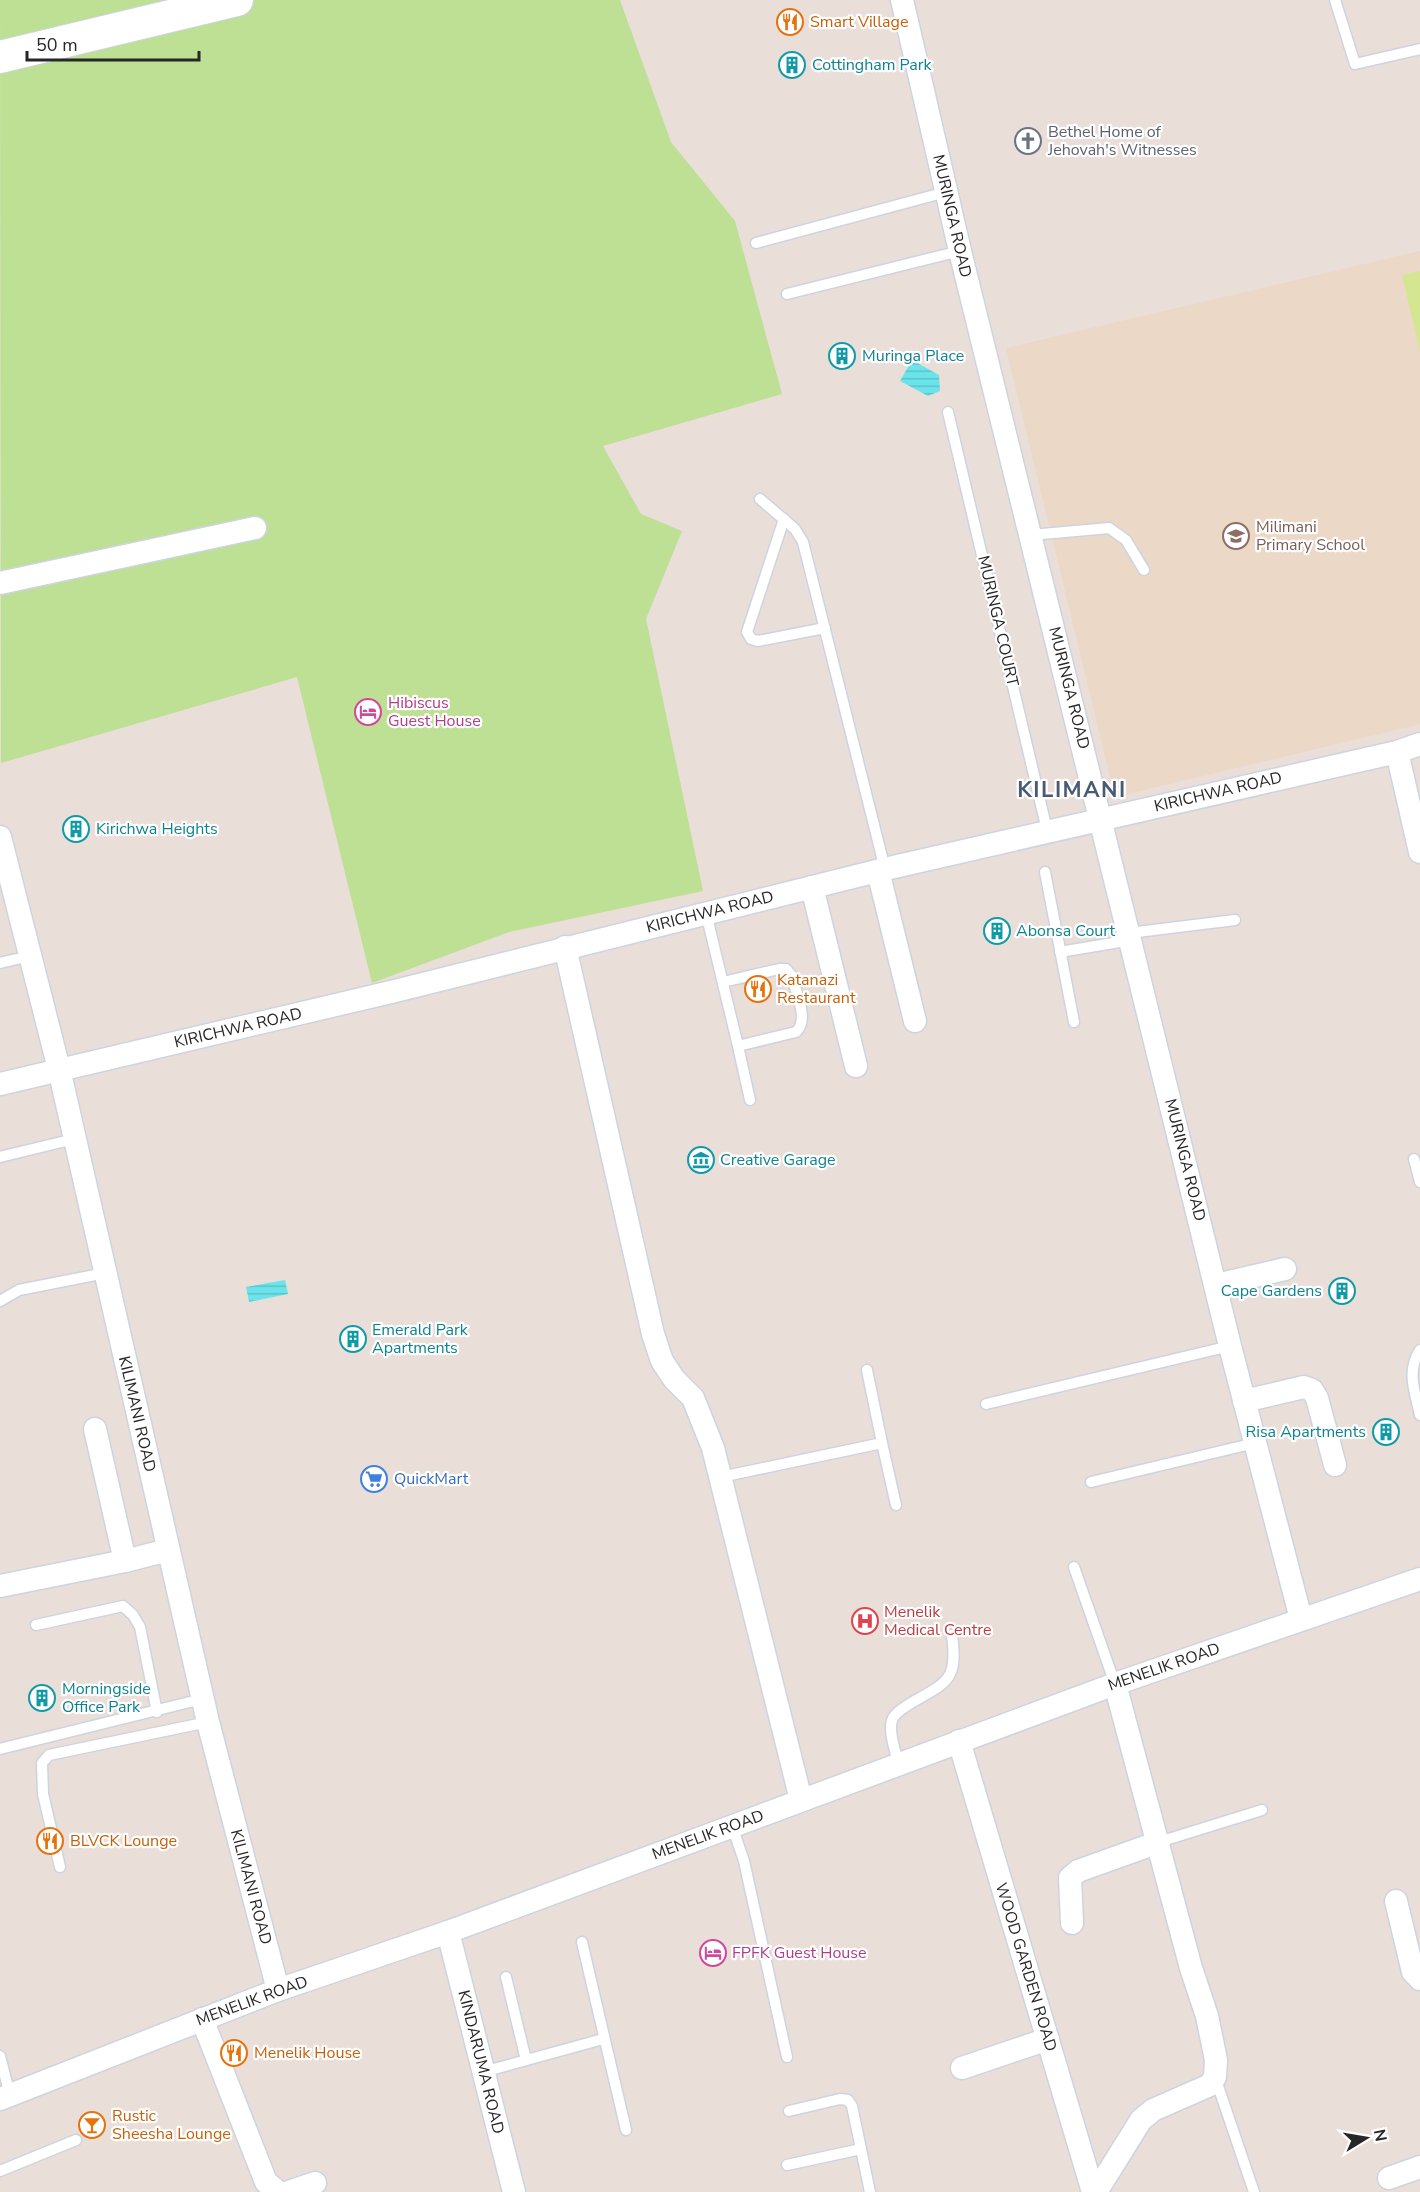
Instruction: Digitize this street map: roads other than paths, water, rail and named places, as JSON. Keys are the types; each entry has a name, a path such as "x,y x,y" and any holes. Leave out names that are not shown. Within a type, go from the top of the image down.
{"street":[{"path":"0,57 237,0"},
{"name":"MURINGA ROAD","path":"902,0 960,251 1230,1346 1301,1619"},
{"path":"0,583 255,528"},
{"name":"KIRICHWA ROAD","path":"0,1084 381,994 1047,830 1397,752 1420,744"},
{"path":"1397,752 1420,852"},
{"name":"KILIMANI ROAD","path":"0,837 59,1069 207,1722 278,1990"},
{"path":"882,870 915,1021"},
{"path":"812,887 856,1066"},
{"path":"565,947 653,1334 662,1361 674,1379 693,1398 701,1415 721,1477 801,1800"},
{"path":"1216,1285 1285,1269"},
{"path":"1244,1401 1304,1387 1312,1390 1317,1398 1335,1465"},
{"path":"94,1429 125,1561"},
{"path":"0,1586 168,1551"},
{"name":"MENELIK ROAD","path":"5,2097 278,1990 448,1932 1115,1684 1420,1579"},
{"path":"1095,2192 1141,2120 1153,2110 1210,2085 1215,2077 1216,2060 1207,2016 1191,1968 1115,1684"},
{"name":"WOOD GARDEN ROAD","path":"959,1741 1095,2192"},
{"path":"1072,1923 1070,1878 1078,1871 1159,1842"},
{"path":"1396,1901 1413,1972 1420,1979"},
{"name":"KINDARUMA ROAD","path":"448,1932 514,2192"},
{"path":"202,2019 266,2182 278,2192"},
{"path":"962,2068 1048,2039"},
{"path":"1389,2178 1420,2167"},
{"path":"289,2192 315,2183"}],"lane":[{"path":"1335,0 1355,64 1420,50"},
{"path":"756,243 946,192"},
{"path":"787,294 960,251"},
{"name":"MURINGA COURT","path":"948,412 1047,830"},
{"path":"760,499 784,519 803,542 882,870"},
{"path":"784,519 747,632 751,639 758,641 825,628"},
{"path":"1031,535 1109,528 1126,540 1144,570"},
{"path":"1045,872 1074,1022"},
{"path":"706,913 750,1100"},
{"path":"1060,952 1130,937 1235,920"},
{"path":"0,963 30,956"},
{"path":"723,982 786,969 791,975 803,1020 801,1028 796,1032 738,1046"},
{"path":"0,1157 74,1139"},
{"path":"1414,1159 1420,1182"},
{"path":"0,1301 19,1290 105,1273"},
{"path":"986,1404 1230,1346"},
{"path":"1420,1350 1413,1361 1411,1376 1420,1415"},
{"path":"867,1370 896,1504"},
{"path":"721,1477 882,1443"},
{"path":"1091,1482 1255,1443"},
{"path":"1074,1567 1115,1684"},
{"path":"36,1624 123,1606 134,1615 140,1627 157,1712"},
{"path":"898,1764 891,1731 892,1719 899,1711 938,1688 951,1676 955,1660 952,1635"},
{"path":"0,1749 157,1712 202,1699"},
{"path":"60,1867 43,1794 42,1763 49,1755 207,1722"},
{"path":"1159,1842 1262,1810"},
{"path":"732,1826 744,1861 787,2057"},
{"path":"582,1942 626,2130"},
{"path":"506,1977 526,2060"},
{"path":"483,2072 603,2039"},
{"path":"0,2056 5,2097"},
{"path":"1215,2077 1254,2192"},
{"path":"789,2111 840,2098 848,2100 852,2106 870,2192"},
{"path":"0,2171 76,2140"},
{"path":"787,2165 861,2149"}],"water":[{"path":"912,360 939,375 940,391 928,396 900,381"},
{"path":"285,1280 288,1294 249,1302 246,1287"}],"place":[{"name":"Smart Village","path":"790,22"},
{"name":"Cottingham Park","path":"792,65"},
{"name":"Bethel Home of Jehovah's Witnesses","path":"1028,141"},
{"name":"Muringa Place","path":"842,356"},
{"name":"Milimani Primary School","path":"1236,536"},
{"name":"Hibiscus Guest House","path":"368,712"},
{"name":"Kirichwa Heights","path":"76,829"},
{"name":"Abonsa Court","path":"997,931"},
{"name":"Katanazi Restaurant","path":"758,989"},
{"name":"Creative Garage","path":"701,1160"},
{"name":"Cape Gardens","path":"1342,1291"},
{"name":"Emerald Park Apartments","path":"353,1339"},
{"name":"Risa Apartments","path":"1386,1432"},
{"name":"QuickMart","path":"374,1479"},
{"name":"Menelik Medical Centre","path":"865,1621"},
{"name":"Morningside Office Park","path":"42,1698"},
{"name":"BLVCK Lounge","path":"50,1841"},
{"name":"FPFK Guest House","path":"713,1953"},
{"name":"Menelik House","path":"234,2053"},
{"name":"Rustic Sheesha Lounge","path":"92,2125"}],"district":[{"name":"KILIMANI","path":"1072,790"}]}
